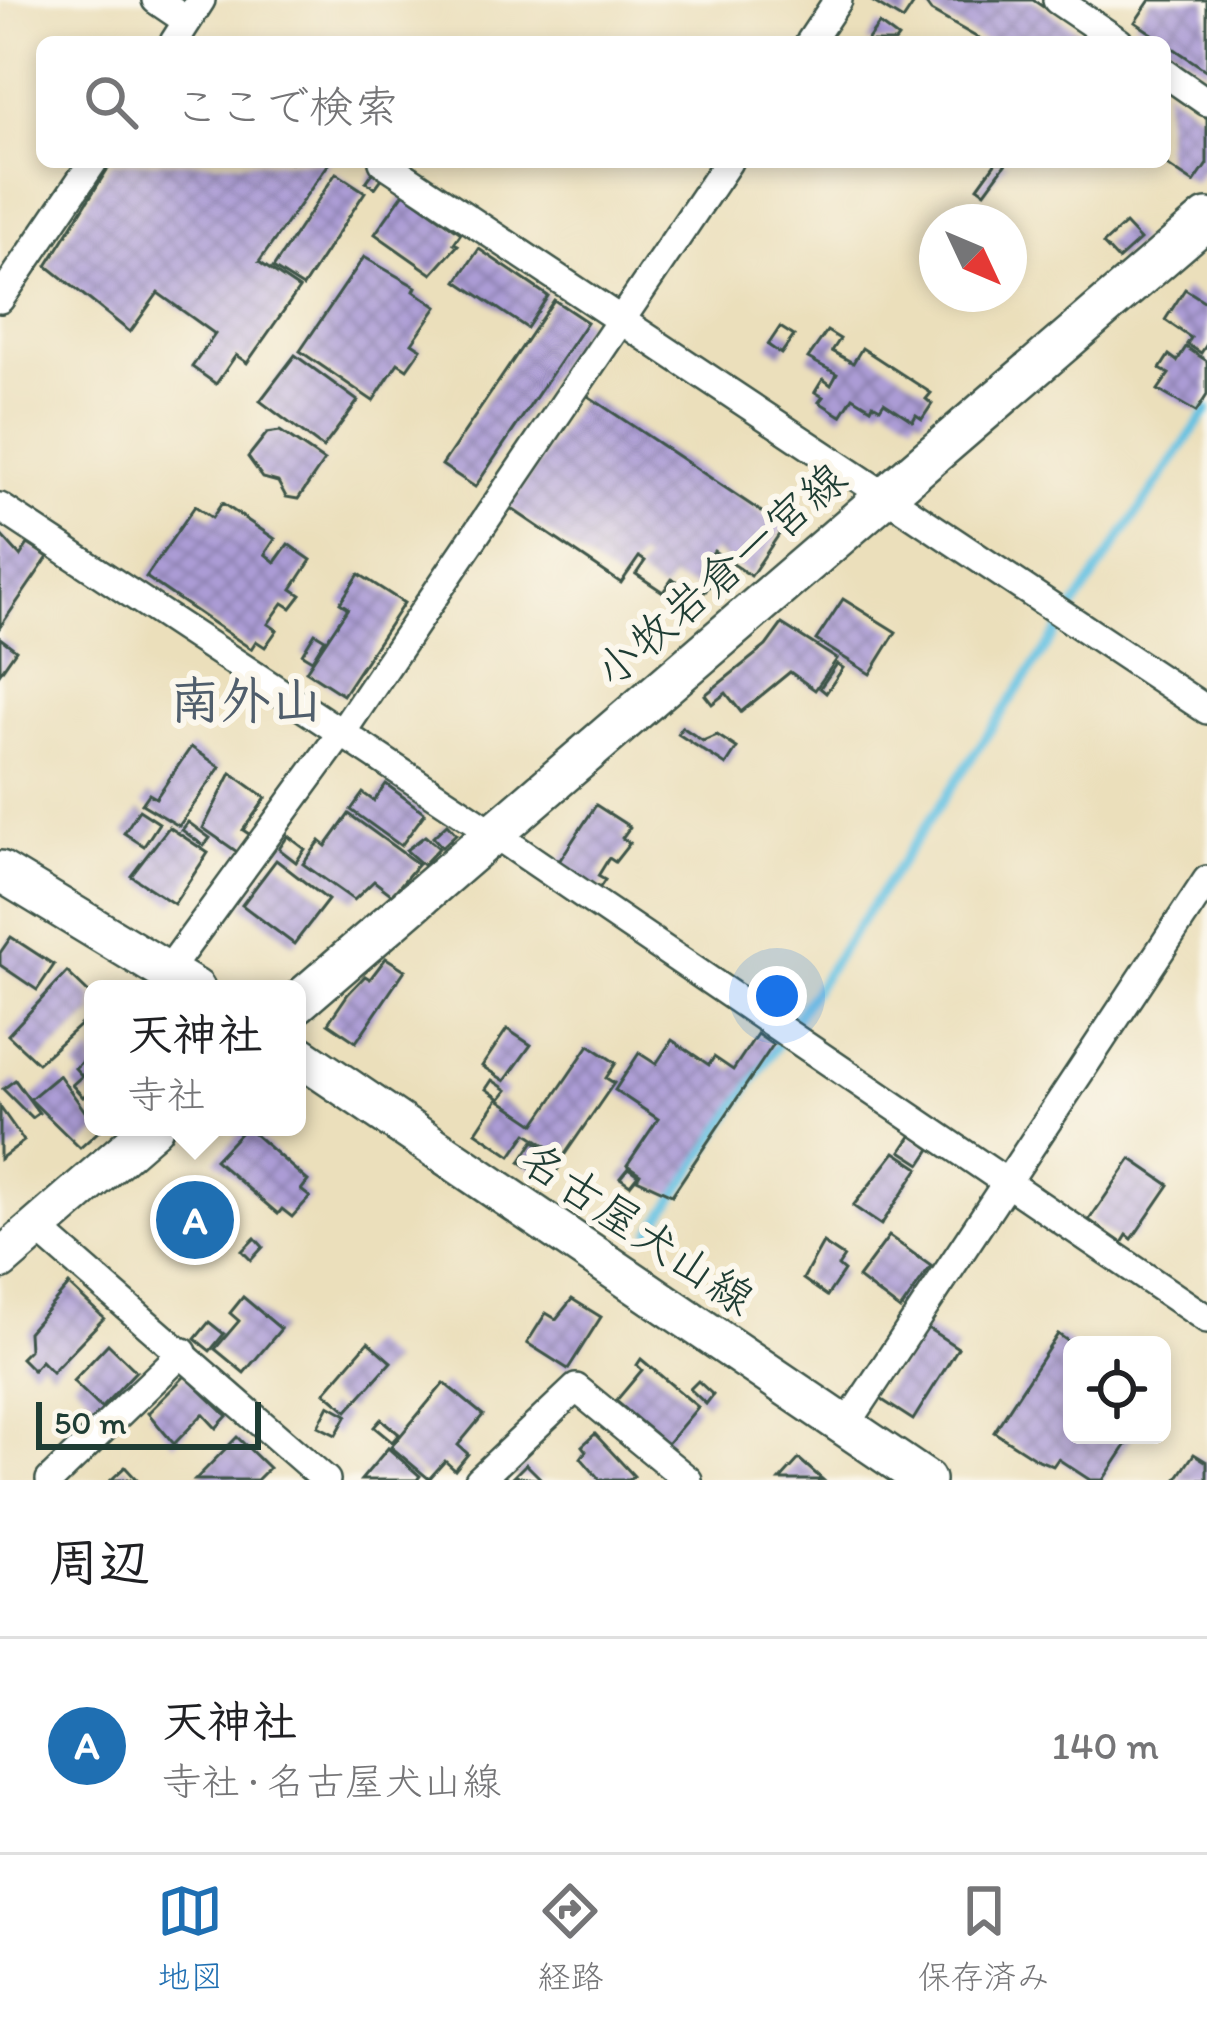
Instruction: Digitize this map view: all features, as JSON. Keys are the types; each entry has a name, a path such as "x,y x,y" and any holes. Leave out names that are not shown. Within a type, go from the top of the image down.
{"main road":[{"name":"小牧岩倉一宮線","path":"306,995 1207,219"},
{"path":"0,871 179,980"},
{"name":"名古屋犬山線","path":"306,1060 925,1480"},
{"path":"0,1260 143,1136"}],"street":[{"path":"156,0 189,27"},
{"path":"813,36 838,0"},
{"path":"1057,0 1110,36"},
{"path":"1171,77 1207,102"},
{"path":"0,299 89,168"},
{"path":"392,168 888,493 1207,710"},
{"path":"182,980 340,735 724,168"},
{"path":"0,507 493,833 1207,1319"},
{"path":"845,1427 1207,880"},
{"path":"37,1228 326,1480"},
{"path":"50,1480 182,1352"},
{"path":"479,1480 576,1388 688,1480"}],"building":[{"path":"870,0 905,0 913,5 903,20"},
{"path":"923,0 1033,0 1086,36 975,36 931,11"},
{"path":"1150,0 1207,0 1207,71 1171,46 1171,36 1156,36 1135,22"},
{"path":"879,24 895,36 870,36"},
{"path":"1171,93 1207,118 1207,164 1194,183 1171,168"},
{"path":"108,168 326,168 259,262 299,289 247,363 236,355 216,384 192,367 215,334 158,293 130,332 47,266"},
{"path":"992,168 1003,168 985,192 978,187"},
{"path":"374,171 383,177 375,188 366,182"},
{"path":"336,173 365,192 303,287 273,268"},
{"path":"404,193 461,233 454,243 458,245 432,274 375,234"},
{"path":"1125,224 1140,240 1118,260 1103,244"},
{"path":"479,249 548,296 527,328 457,281"},
{"path":"364,257 416,287 414,291 437,307 412,343 421,349 407,369 398,363 373,401 300,351"},
{"path":"1185,289 1207,303 1207,344 1201,353 1187,344 1191,338 1165,320"},
{"path":"554,300 587,322 475,487 442,465"},
{"path":"780,327 794,336 781,354 768,345"},
{"path":"827,331 840,339 832,351 853,363 862,348 931,393 926,399 932,404 922,419 916,415 913,421 884,402 880,408 873,404 871,408 853,397 841,416 819,402 823,397 815,392 823,379 831,385 837,374 808,358"},
{"path":"1186,347 1207,361 1207,395 1196,412 1158,390 1169,374 1160,369 1169,355 1177,361"},
{"path":"295,355 358,401 323,448 260,401"},
{"path":"585,394 784,527 751,576 714,551 708,559 722,568 705,592 672,579 663,592 636,574 645,561 639,557 621,583 509,507"},
{"path":"280,431 324,461 298,499 286,497 278,482 263,478 248,457 267,433"},
{"path":"222,503 275,539 265,554 275,562 288,544 311,560 292,589 301,595 291,608 283,603 268,624 277,630 265,647 256,641 251,649 146,577 195,506 212,518"},
{"path":"0,534 20,556 28,544 48,557 0,627"},
{"path":"359,574 404,603 343,695 306,671 348,608 340,603"},
{"path":"843,599 896,632 870,674 816,640"},
{"path":"782,624 837,659 815,690 790,672 741,712 726,693 712,704 705,695 766,646"},
{"path":"315,633 325,639 312,660 302,654"},
{"path":"0,638 16,650 0,673"},
{"path":"837,664 843,668 826,693 820,688"},
{"path":"682,727 703,741 717,735 737,748 726,765 678,734"},
{"path":"191,747 220,767 179,826 142,804 149,794 156,798"},
{"path":"231,773 266,798 243,830 252,836 240,854 203,828"},
{"path":"386,784 425,813 401,846 351,810 363,793 374,801"},
{"path":"596,805 630,827 622,838 630,843 615,862 609,858 598,876 605,880 598,890 556,866"},
{"path":"139,810 159,823 144,846 124,833"},
{"path":"349,814 418,864 392,895 374,881 354,900 303,864 320,841 326,846"},
{"path":"188,822 210,838 204,846 182,830"},
{"path":"447,824 456,834 442,847 433,837"},
{"path":"169,827 208,853 174,904 131,876"},
{"path":"288,836 305,849 296,862 279,849"},
{"path":"425,836 439,848 423,865 406,850"},
{"path":"276,860 328,900 294,944 242,905"},
{"path":"11,937 54,965 37,990 0,965 0,953"},
{"path":"386,958 405,970 356,1042 328,1023 348,994 365,976 370,979"},
{"path":"67,972 84,988 84,1021 38,1063 8,1035"},
{"path":"507,1029 531,1045 505,1081 482,1066"},
{"path":"757,1034 773,1045 672,1195 637,1179 640,1174 627,1165 658,1119 615,1090 639,1053 656,1064 672,1040 709,1065 714,1057 733,1070"},
{"path":"589,1045 616,1063 606,1078 614,1083 563,1157 527,1133 511,1156 476,1132 498,1099 535,1124"},
{"path":"84,1060 83,1097 72,1085 82,1076 75,1068"},
{"path":"59,1075 84,1110 84,1136 93,1136 80,1148 30,1099"},
{"path":"15,1080 39,1113 32,1118 3,1089"},
{"path":"492,1080 507,1090 500,1099 486,1089"},
{"path":"0,1107 24,1141 0,1159"},
{"path":"912,1135 931,1149 921,1164 901,1151"},
{"path":"238,1136 256,1136 308,1181 301,1190 310,1197 292,1217 282,1209 278,1214 215,1160"},
{"path":"534,1141 564,1160 550,1181 520,1162"},
{"path":"895,1152 919,1168 881,1225 853,1206"},
{"path":"1131,1159 1169,1185 1132,1239 1127,1235 1122,1243 1089,1220"},
{"path":"628,1168 638,1175 630,1185 620,1178"},
{"path":"889,1236 931,1266 900,1310 858,1278"},
{"path":"255,1238 263,1247 251,1260 242,1251"},
{"path":"823,1243 844,1257 838,1266 844,1271 827,1296 803,1279"},
{"path":"69,1285 104,1318 52,1372 41,1361 33,1370 21,1358 29,1350 28,1332"},
{"path":"243,1297 281,1329 244,1373 215,1349 239,1321 230,1313"},
{"path":"572,1299 601,1317 568,1369 527,1343 546,1313 556,1319"},
{"path":"209,1322 224,1334 210,1351 195,1339"},
{"path":"926,1327 958,1348 913,1420 879,1398"},
{"path":"1058,1334 1063,1338 1063,1444 1127,1444 1103,1480 1090,1480 1058,1459 1053,1466 1036,1459 994,1432"},
{"path":"368,1342 391,1362 347,1411 325,1392"},
{"path":"108,1344 136,1371 101,1408 73,1381"},
{"path":"641,1359 698,1407 667,1444 616,1401 642,1370 637,1365"},
{"path":"185,1376 227,1416 216,1428 203,1414 174,1444 148,1413"},
{"path":"698,1381 713,1395 706,1404 690,1389"},
{"path":"444,1383 483,1415 458,1445 468,1454 455,1470 445,1461 429,1479 391,1447"},
{"path":"329,1405 347,1415 336,1435 318,1426"},
{"path":"381,1419 399,1434 392,1442 374,1427"},
{"path":"595,1434 634,1476 600,1480 581,1458 586,1451 582,1446"},
{"path":"237,1437 269,1468 257,1480 195,1480"},
{"path":"388,1448 420,1476 417,1480 361,1480"},
{"path":"1194,1454 1207,1462 1207,1480 1176,1480"},
{"path":"799,1459 823,1480 780,1480"},
{"path":"526,1464 542,1480 514,1476"},
{"path":"125,1467 137,1480 111,1480"}],"waterway":[{"path":"651,1232 1207,410"}],"place":[{"name":"天神社","path":"195,1220"}],"district":[{"name":"南外山","path":"246,700"}]}
